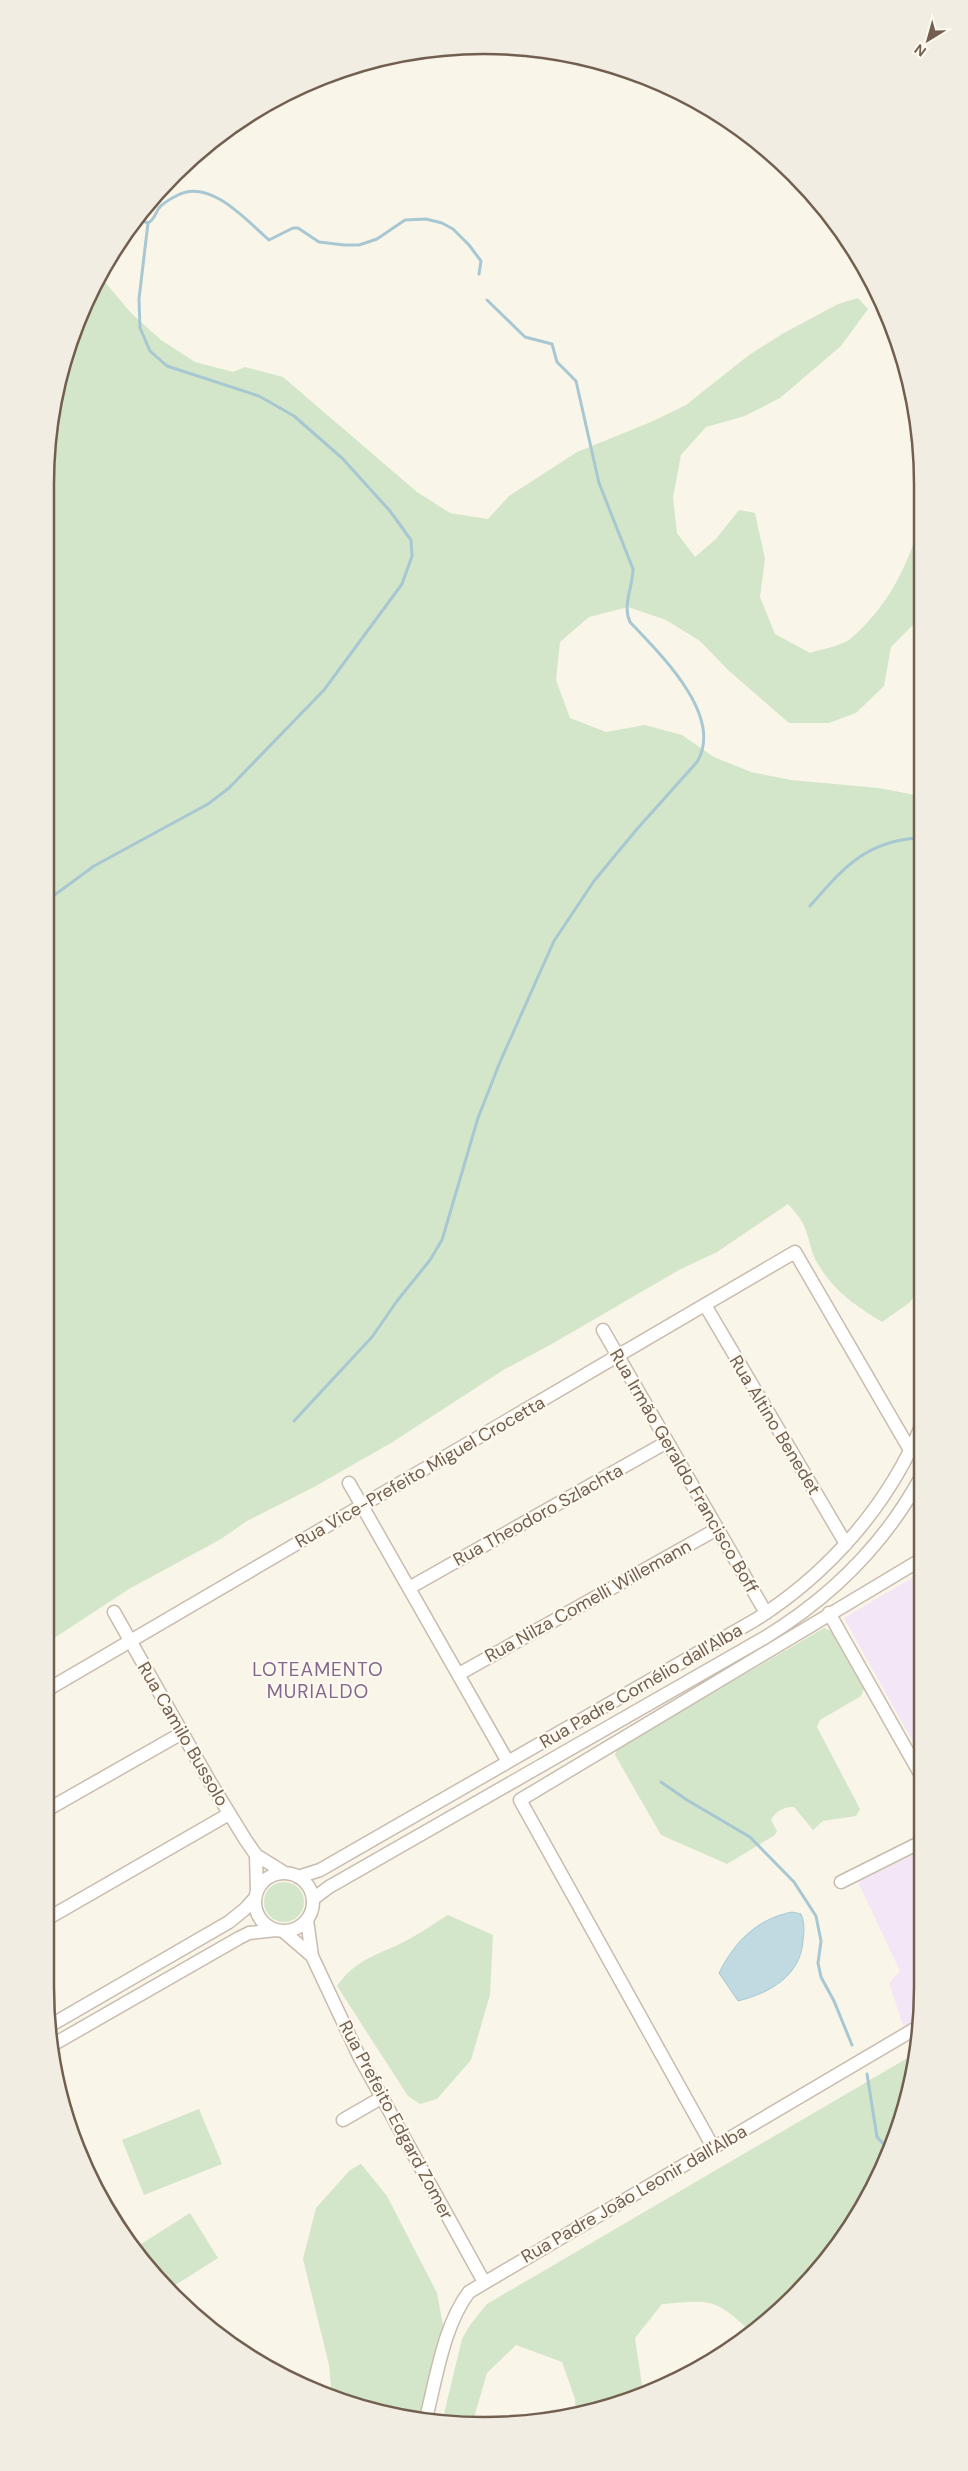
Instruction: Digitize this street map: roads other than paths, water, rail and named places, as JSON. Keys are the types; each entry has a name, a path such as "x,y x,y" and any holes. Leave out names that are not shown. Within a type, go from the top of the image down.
{"street":[{"name":"Rua Vice-Prefeito Miguel Crocetta","path":"54,1686 795,1252 914,1449"},
{"name":"Rua Altino Benedet","path":"705,1305 846,1544"},
{"name":"Rua Irmão Geraldo Francisco Boff","path":"602,1330 766,1613"},
{"name":"Rua Theodoro Szlachta","path":"409,1588 667,1442"},
{"name":"Rua Padre Cornélio dall'Alba","path":"298,1877 320,1870 766,1613 807,1582 846,1544 914,1455"},
{"path":"349,1483 508,1762"},
{"name":"Rua Padre Cornélio dall'Alba","path":"313,1900 329,1887 764,1638 802,1613 838,1584 872,1548 902,1508 914,1488"},
{"name":"Rua Nilza Comelli Willemann","path":"458,1674 717,1529"},
{"path":"713,2147 520,1800 914,1564"},
{"name":"Rua Camilo Bussolo","path":"114,1612 229,1814 256,1855 285,1873"},
{"path":"829,1613 914,1763"},
{"path":"54,1806 182,1733"},
{"path":"54,1915 229,1814"},
{"path":"841,1882 914,1846"},
{"path":"256,1855 256,1894 259,1918 264,1923 280,1931"},
{"path":"56,2022 229,1922 256,1894 265,1880 285,1873 298,1877 308,1886 313,1900 307,1920 297,1928 249,1933 57,2042"},
{"name":"Rua Prefeito Edgard Zomer","path":"307,1920 312,1956 381,2098 484,2282"},
{"name":"Rua Prefeito Edgard Zomer","path":"280,1931 312,1956"},
{"name":"Rua Padre João Leonir dall'Alba","path":"427,2414 455,2315 469,2292 912,2031"},
{"path":"343,2120 381,2098"}],"water":[{"path":"792,1912 801,1914 804,1924 801,1954 796,1964 789,1974 771,1988 750,1998 738,2001 719,1973 725,1961 748,1933 768,1920"}],"waterway":[{"path":"54,895 94,866 208,804 229,788 324,690 402,584 412,556 411,540 390,511 342,458 294,416 259,396 167,366 150,351 140,328 139,299 148,223 165,202 190,191 203,192 227,204 269,240 293,228 298,228 319,242 359,245 377,239 405,220 426,219 442,223 453,229 469,245 481,261 479,274"},
{"path":"144,221 148,223"},
{"path":"294,1421 372,1337 397,1301 430,1260 442,1240 478,1118 500,1062 554,941 594,881 637,829 697,762 703,744 702,725 696,706 685,686 657,650 630,622 627,603 633,569 599,483 576,381 557,362 552,344 525,337 487,300"},
{"path":"810,906 845,868 858,858 885,844 914,839"},
{"path":"661,1782 687,1800 750,1837 794,1882 816,1916 821,1941 818,1963 821,1977 834,2001 852,2045"},
{"path":"867,2074 877,2137 884,2144"}],"district":[{"name":"LOTEAMENTO MURIALDO","path":"318,1680"}]}
